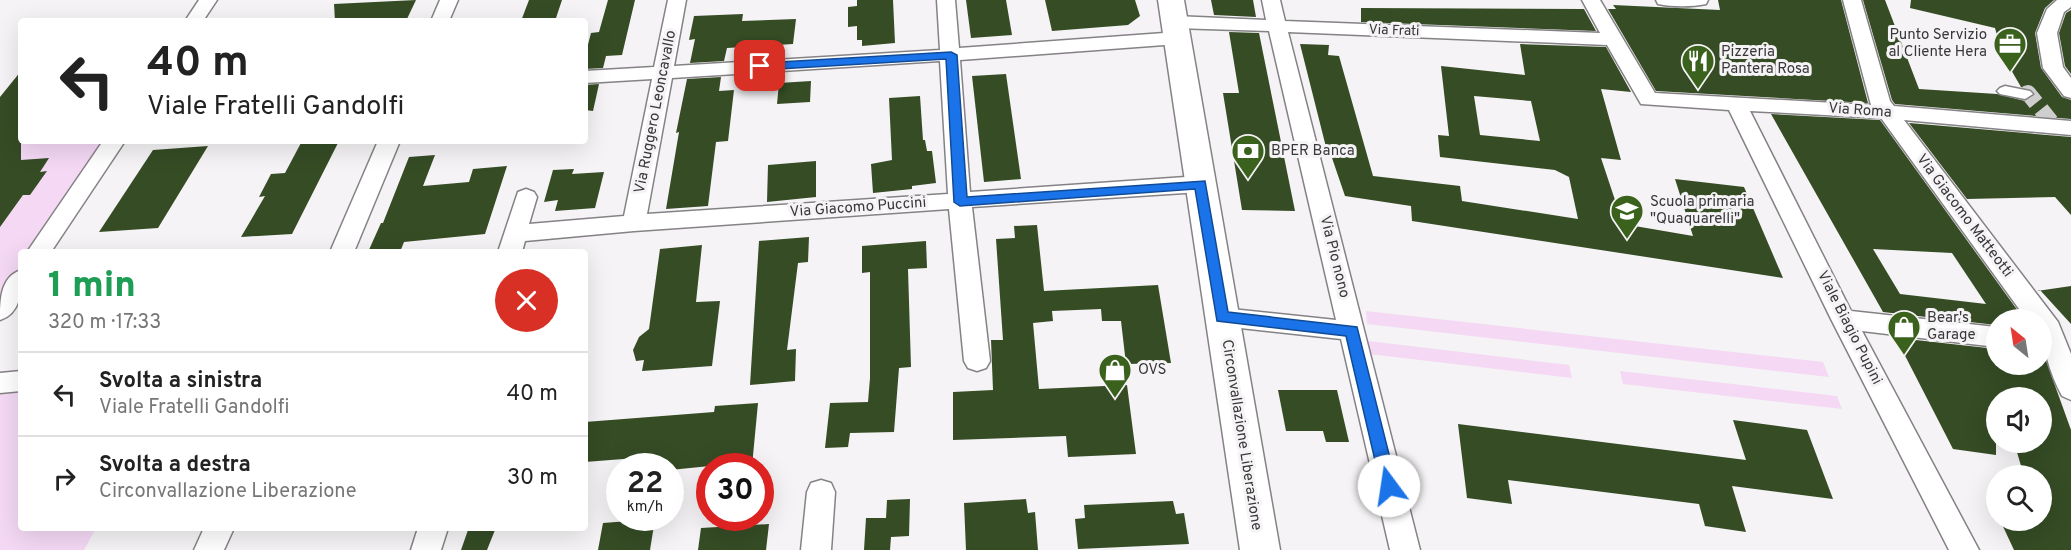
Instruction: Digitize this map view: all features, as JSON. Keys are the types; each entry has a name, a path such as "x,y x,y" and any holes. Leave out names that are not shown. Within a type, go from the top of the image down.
{"main road":[{"name":"Circonvallazione Liberazione","path":"1175,20 1260,550"}],"street":[{"path":"196,18 208,0"},
{"path":"441,18 449,0"},
{"name":"Via Ruggero Leoncavallo","path":"634,223 677,0"},
{"path":"946,0 960,202 977,361"},
{"name":"Via Pio nono","path":"1271,0 1405,550"},
{"path":"1591,0 1614,39"},
{"path":"1665,0 1699,1"},
{"name":"Via Giacomo Matteotti","path":"1851,0 1880,102 2033,309"},
{"path":"2069,0 2056,9 2047,33 2053,68 2071,92"},
{"name":"Via Frati","path":"588,77 951,55 1175,20 1614,39"},
{"name":"Via Roma","path":"1614,39 1648,99 1887,112 2059,126"},
{"path":"2006,91 2025,94"},
{"name":"Viale Biagio Pupini","path":"1736,103 1844,319 1964,550"},
{"path":"41,249 112,144"},
{"path":"343,249 388,144"},
{"name":"Via Giacomo Puccini","path":"526,197 512,243 634,223 1200,184"},
{"path":"0,310 18,283"},
{"path":"1222,317 1352,331"},
{"path":"1844,319 1986,336"},
{"name":"Via Giacomo Matteotti","path":"2056,346 2071,389"},
{"path":"0,383 18,381"},
{"path":"816,550 821,492"},
{"path":"209,550 218,531"},
{"path":"426,550 431,531"}],"shaded area":[{"path":"0,138 18,141 18,144 117,144 47,249 18,249 18,292 0,319"},
{"path":"1366,311 1823,362 1829,377 1367,324"},
{"path":"1368,341 1569,365 1572,378 1369,354"},
{"path":"1620,371 1837,396 1842,409 1623,384"},
{"path":"18,387 18,531 94,531 84,550 0,550 0,389"}],"building":[{"path":"416,0 407,18 335,18 334,4"},
{"path":"529,0 562,0 556,18 522,18"},
{"path":"608,0 635,0 622,55 606,56 603,68 588,69 588,44 591,33 599,32"},
{"path":"857,0 893,0 895,43 862,46 862,40 857,40 857,26 848,27 848,7 857,6"},
{"path":"966,0 1006,0 1012,35 971,38"},
{"path":"1045,0 1135,0 1140,16 1128,25 1052,31"},
{"path":"1211,0 1253,0 1256,17 1214,15"},
{"path":"1718,0 1841,0 1868,103 1656,91 1608,9 1616,9 1613,5 1720,10"},
{"path":"1863,0 1885,0 1919,89 1997,94 2025,101 2034,96 2035,92 2021,87 2003,56 1995,28 1910,8 1911,0 2054,0 2045,8 2035,33 2041,68 2062,97 2071,100 2071,119 1895,104"},
{"path":"1361,8 1584,9 1596,31 1361,22"},
{"path":"2071,10 2071,74 2065,66 2059,33 2066,13"},
{"path":"743,14 742,21 796,19 793,44 727,48 724,61 690,63 695,39 689,40 694,16"},
{"path":"1229,32 1259,33 1295,211 1242,210 1223,93 1239,93"},
{"path":"1300,44 1329,45 1328,55 1339,56 1373,176 1460,186 1462,201 1578,219 1569,177 1555,170 1440,157 1438,135 1449,136 1441,66 1525,75 1520,44 1606,47 1631,92 1601,89 1621,160 1601,158 1623,224 1693,236 1675,179 1744,187 1783,278 1412,221 1411,206 1345,196 1331,155 1328,155","holes":["1474,96 1531,101 1540,141 1480,135"]},
{"path":"1006,74 1021,179 984,182 972,76"},
{"path":"18,75 18,144 21,144 21,160 49,158 40,172 47,171 30,195 23,195 0,227 0,97"},
{"path":"721,77 719,91 734,90 728,141 716,142 708,206 666,209 679,132 676,133 687,79"},
{"path":"811,81 810,102 777,104 779,83"},
{"path":"599,84 593,111 588,110 588,85"},
{"path":"920,96 923,140 925,140 927,151 932,151 936,183 912,186 912,189 873,193 871,164 892,160 889,98"},
{"path":"1771,114 1880,120 2017,309 1986,309 1986,324 1883,312","holes":["1873,249 1952,253 1986,304 1900,294"]},
{"path":"1909,123 2071,137 2071,215 2055,197 1967,199"},
{"path":"300,144 337,144 292,234 241,237 265,196 259,197 271,174 285,173"},
{"path":"208,146 158,228 99,232 153,150"},
{"path":"435,155 423,186 469,182 473,169 507,166 485,234 404,242 401,249 369,249 383,223 409,157"},
{"path":"816,161 816,197 767,202 768,165"},
{"path":"574,169 572,174 604,172 595,208 555,211 558,200 544,202 553,170"},
{"path":"1037,225 1044,291 1158,285 1171,363 1126,364 1121,321 1102,321 1101,309 1052,311 1053,321 1033,323 1039,389 1127,385 1136,454 1068,457 1066,436 953,440 953,392 993,390 991,340 1003,340 996,239 1015,238 1014,226"},
{"path":"809,237 808,262 798,263 787,350 796,349 795,381 750,385 759,241"},
{"path":"926,241 927,268 908,269 911,367 899,368 894,432 850,433 848,447 825,448 830,403 868,402 870,272 862,273 862,246"},
{"path":"702,245 696,302 720,301 712,366 642,371 644,360 636,361 633,350 639,337 649,329 660,249"},
{"path":"2071,286 2071,324 2040,290"},
{"path":"1898,338 1986,348 1986,375 2051,375 2071,430 2071,550 2014,550 2005,531 2052,531 2052,465 2021,465 2017,453 2052,453 2052,387 1986,387 1986,453 1996,453 1996,455 1953,449 1898,342 1900,342"},
{"path":"1278,390 1337,390 1349,442 1326,442 1323,431 1286,431"},
{"path":"758,403 753,453 696,453 696,467 684,469 684,453 606,453 606,460 588,462 588,422 714,412 715,406"},
{"path":"1733,420 1807,430 1833,499 1732,486 1746,532 1705,526 1699,504 1508,480 1512,504 1467,498 1458,424 1746,460"},
{"path":"910,499 909,536 891,537 890,550 864,550 866,518 886,518 887,500"},
{"path":"1026,499 1028,513 1035,512 1038,550 966,550 964,503"},
{"path":"1173,501 1176,514 1184,513 1189,544 1078,549 1075,519 1085,518 1084,505"},
{"path":"603,523 606,523 606,531 653,531 650,550 598,550"},
{"path":"468,531 495,531 487,550 461,550"},
{"path":"701,531 768,531 766,550 698,550"}],"tunnel":[{"path":"2025,94 2028,93 2052,123"}],"place":[{"name":"Punto Servizio al Cliente Hera","path":"2010,73"},
{"name":"Pizzeria Pantera Rosa","path":"1698,90"},
{"name":"BPER Banca","path":"1248,180"},
{"name":"Scuola primaria \"Quaquarelli\"","path":"1627,240"},
{"name":"Bear's Garage","path":"1904,356"},
{"name":"OVS","path":"1115,399"}],"route":[{"path":"760,66 951,55 960,202 1200,184 1222,317 1352,331 1389,486"}]}
